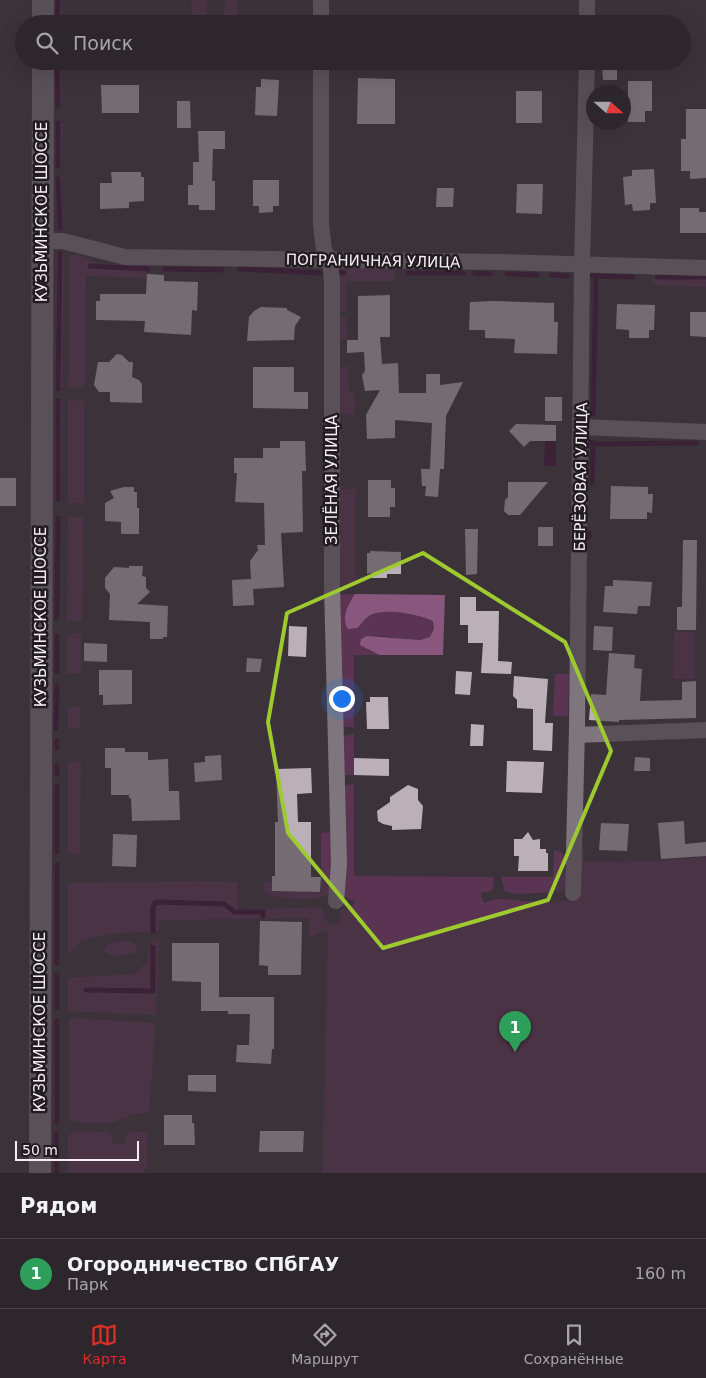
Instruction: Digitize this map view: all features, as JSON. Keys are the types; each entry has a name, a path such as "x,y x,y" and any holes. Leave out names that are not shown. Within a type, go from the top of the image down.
{"main road":[{"path":"43,0 43,15"},
{"name":"КУЗЬМИНСКОЕ ШОССЕ","path":"40,1173 43,70"}],"street":[{"path":"321,0 321,15"},
{"path":"587,0 587,15"},
{"name":"ЗЕЛЁНАЯ УЛИЦА","path":"321,70 321,224 324,250 330,260 332,282 332,586 338,864 336,901"},
{"name":"БЕРЁЗОВАЯ УЛИЦА","path":"573,893 582,427 582,265 586,70"},
{"name":"ПОГРАНИЧНАЯ УЛИЦА","path":"42,241 63,241 125,257 706,268"},
{"path":"582,427 706,432"},
{"path":"577,735 706,730"}],"highlighted area":[{"path":"423,553 565,642 611,751 548,900 383,948 288,833 268,722 287,613"}],"shaded area":[{"path":"55,0 62,0 61,15 54,15"},
{"path":"191,0 207,0 206,15 192,15"},
{"path":"225,0 238,0 237,15 224,15"},
{"path":"54,70 60,70 62,105 55,105"},
{"path":"55,123 63,123 61,166 55,166"},
{"path":"61,178 63,228 57,228 55,179"},
{"path":"57,253 63,253 64,256 62,388 55,389"},
{"path":"78,254 97,263 148,266 147,278 86,276 85,387 72,388 68,386 69,255"},
{"path":"341,265 393,265 396,281 346,281 346,312 337,312 338,269"},
{"path":"706,272 706,287 652,285 653,274"},
{"path":"339,316 346,317 347,339 339,339"},
{"path":"348,365 349,393 355,394 355,414 347,416 340,412 340,369"},
{"path":"68,400 84,401 84,503 68,503"},
{"path":"55,401 62,401 61,500 54,500"},
{"path":"545,441 556,441 556,466 544,466"},
{"path":"342,489 356,489 355,586 338,586 338,492"},
{"path":"68,517 84,517 82,621 67,621"},
{"path":"355,594 348,604 357,628 369,616 383,611 392,611 409,613 433,620 434,629 431,637 420,640 378,636 367,650 379,655 354,655 354,727 346,727 341,725 337,595"},
{"path":"355,594 445,595 443,655 379,655 360,645 361,639 367,636 420,640 430,637 434,629 433,621 419,616 383,612 367,617 357,628 348,629 345,615"},
{"path":"674,631 695,632 695,679 673,679"},
{"path":"73,633 81,633 81,673 67,674 67,638"},
{"path":"555,674 569,674 568,716 553,716"},
{"path":"68,707 81,707 80,728 68,728"},
{"path":"354,734 354,775 345,775 341,739 346,735"},
{"path":"68,762 81,762 80,854 68,853"},
{"path":"354,784 354,876 493,877 494,886 491,891 481,893 484,903 501,899 539,902 577,900 577,851 580,847 584,846 584,862 654,861 706,857 706,1173 322,1173 328,931 320,932 309,938 309,918 158,920 159,931 106,934 82,941 68,954 68,883 237,882 238,910 321,907 328,925 339,924 340,910 350,907 356,902 343,896 342,788"},
{"path":"328,832 333,836 329,892 327,895 317,898 294,899 277,897 266,892 264,882 272,882 272,892 321,892 321,833"},
{"path":"554,850 563,853 566,883 562,892 516,894 505,891 501,877 553,877"},
{"path":"159,940 156,1015 68,1011 68,978 134,974 147,962 152,941"},
{"path":"120,941 132,941 138,947 134,953 114,956 104,951 109,944"},
{"path":"69,1018 156,1023 149,1113 136,1113 112,1123 78,1123 69,1119"},
{"path":"73,1131 108,1132 111,1135 112,1143 124,1145 128,1131 148,1132 147,1166 143,1173 68,1173 68,1137"}],"building":[{"path":"602,70 617,70 617,80 603,80"},
{"path":"358,78 395,79 395,124 357,124"},
{"path":"261,79 279,80 277,116 255,115 256,87 261,87"},
{"path":"628,81 652,81 652,111 645,111 645,122 631,122 631,85 628,85"},
{"path":"101,85 139,85 139,113 102,113"},
{"path":"516,91 542,91 542,123 516,123"},
{"path":"177,101 190,101 191,128 177,128"},
{"path":"686,109 706,109 706,178 690,179 690,171 681,171 681,139 686,139"},
{"path":"198,131 225,131 225,149 213,149 212,181 215,181 215,210 199,210 199,205 188,205 188,185 193,185 193,162 199,162"},
{"path":"654,169 656,203 650,203 650,210 633,211 632,204 625,205 623,177 632,176 632,170"},
{"path":"111,172 141,172 141,177 144,177 144,201 129,202 129,208 100,209 100,183 112,183"},
{"path":"253,180 279,180 279,206 273,206 273,212 259,213 259,206 253,206"},
{"path":"517,184 543,184 542,214 516,213"},
{"path":"437,188 454,188 453,207 436,207"},
{"path":"680,208 699,208 699,212 706,212 706,233 680,233"},
{"path":"147,274 164,275 164,281 198,282 197,311 192,310 191,335 144,332 145,321 96,320 96,301 100,301 100,294 146,294"},
{"path":"390,295 390,337 380,337 382,364 398,363 399,393 426,393 426,374 440,374 440,385 463,382 446,416 444,469 430,469 432,423 395,420 395,438 367,439 366,415 380,390 365,391 362,375 365,371 364,352 347,353 347,340 358,340 358,296"},
{"path":"470,302 554,303 554,322 558,322 557,354 514,353 515,339 485,338 485,330 469,330"},
{"path":"617,304 655,305 654,330 649,330 649,338 629,338 629,330 616,329"},
{"path":"261,307 287,308 287,310 301,317 295,326 294,340 247,341 249,317"},
{"path":"690,312 706,312 706,337 690,336"},
{"path":"117,354 122,355 129,362 133,362 132,377 139,380 142,384 142,403 110,402 110,392 99,392 94,385 98,362 109,362"},
{"path":"253,367 294,367 294,392 308,392 308,409 253,408"},
{"path":"545,397 562,397 562,421 545,421"},
{"path":"516,424 556,425 556,441 530,441 524,447 509,431"},
{"path":"280,441 305,441 306,471 302,471 303,532 281,533 284,587 253,589 254,605 233,606 232,580 251,579 250,561 258,550 257,545 265,545 264,503 235,502 237,473 234,473 234,458 263,458 263,448 280,448"},
{"path":"421,469 440,469 438,497 425,496 426,486 422,486"},
{"path":"0,478 16,478 16,506 0,506"},
{"path":"368,480 391,480 391,488 395,488 395,507 390,507 390,517 368,517"},
{"path":"508,482 548,482 520,515 508,515 504,511 505,500 508,497"},
{"path":"611,486 648,487 648,494 653,494 652,513 647,512 647,519 610,519"},
{"path":"124,487 134,487 134,492 137,492 139,534 121,534 121,522 105,521 105,503 114,498 110,491"},
{"path":"538,527 553,527 553,546 538,546"},
{"path":"465,529 478,529 477,574 466,575"},
{"path":"683,540 697,540 696,630 677,630 677,607 682,607"},
{"path":"370,551 401,552 401,574 387,574 387,578 371,578 371,573 367,574 367,553 370,553"},
{"path":"129,566 143,566 142,576 146,577 146,588 150,592 137,604 168,606 167,637 163,637 163,639 150,639 150,622 109,620 110,594 105,588 105,578 114,567 129,568"},
{"path":"613,580 652,582 650,606 638,606 637,614 603,612 605,586 613,586"},
{"path":"460,597 476,597 476,611 499,611 498,661 512,662 511,674 481,673 483,643 468,643 468,625 460,625"},
{"path":"289,626 307,627 306,657 288,656"},
{"path":"594,626 613,627 612,651 593,650"},
{"path":"84,643 107,644 107,662 84,661"},
{"path":"609,653 635,655 634,668 642,669 640,701 682,700 682,682 696,681 696,718 619,720 619,722 589,720 591,694 606,695"},
{"path":"247,658 262,659 260,672 246,672"},
{"path":"99,670 132,670 132,704 103,705 103,695 99,695"},
{"path":"456,671 472,672 470,695 455,694"},
{"path":"514,676 548,679 545,723 553,723 552,751 533,750 533,709 517,708 517,700 513,696"},
{"path":"370,697 388,697 389,729 367,729 366,702 370,702"},
{"path":"471,724 484,725 483,746 470,746"},
{"path":"105,748 125,748 125,752 148,752 148,760 168,759 169,791 179,791 180,820 132,821 131,798 129,798 129,795 111,795 111,768 105,768"},
{"path":"221,755 222,780 195,782 194,763 205,762 205,756"},
{"path":"635,757 650,758 650,771 634,771"},
{"path":"354,758 389,759 389,776 354,775"},
{"path":"507,761 544,762 542,793 506,792"},
{"path":"311,768 312,793 297,794 298,822 311,822 311,877 321,877 320,892 272,891 272,876 275,876 275,822 278,822 276,769"},
{"path":"408,785 418,789 418,800 423,806 421,829 392,830 392,826 378,821 377,811 390,802 390,797"},
{"path":"684,821 685,844 706,842 706,856 661,859 658,823"},
{"path":"601,823 629,824 627,851 599,850"},
{"path":"528,832 533,840 540,839 540,849 546,849 546,853 548,853 548,871 518,871 519,856 514,856 514,839 522,839"},
{"path":"113,834 137,835 136,867 112,866"},
{"path":"260,921 302,922 301,975 268,975 268,966 259,965"},
{"path":"172,943 219,943 219,997 274,997 274,1049 272,1049 271,1064 236,1062 237,1045 249,1045 250,1014 228,1014 228,1011 201,1011 201,982 172,981"},
{"path":"188,1075 216,1075 216,1092 188,1091"},
{"path":"164,1115 192,1115 195,1145 164,1145"},
{"path":"260,1131 304,1131 303,1152 259,1152"}],"waterway":[{"path":"57,15 58,0"},
{"path":"57,70 58,105"},
{"path":"58,123 58,166"},
{"path":"58,179 60,228"},
{"path":"58,389 60,253"},
{"path":"90,266 148,269"},
{"path":"165,269 222,270"},
{"path":"240,269 323,273"},
{"path":"338,272 344,273"},
{"path":"408,273 463,273"},
{"path":"475,273 490,274"},
{"path":"507,274 537,275"},
{"path":"552,275 567,276"},
{"path":"589,276 633,277"},
{"path":"593,414 596,276"},
{"path":"657,277 706,277"},
{"path":"58,401 58,499"},
{"path":"590,442 597,444 696,443"},
{"path":"592,483 593,443"},
{"path":"57,617 58,518"},
{"path":"57,636 57,672"},
{"path":"56,728 57,686"},
{"path":"57,741 57,748"},
{"path":"57,766 57,774"},
{"path":"57,787 57,852"},
{"path":"57,865 57,963"},
{"path":"153,931 153,908 155,903 160,902 224,904 235,912 263,912 263,916"},
{"path":"86,990 153,991 153,947"},
{"path":"57,975 57,1008"},
{"path":"57,1021 57,1122"},
{"path":"56,1133 57,1173"}],"place":[{"name":"Огородничество СПбГАУ","path":"515,1052"}]}
